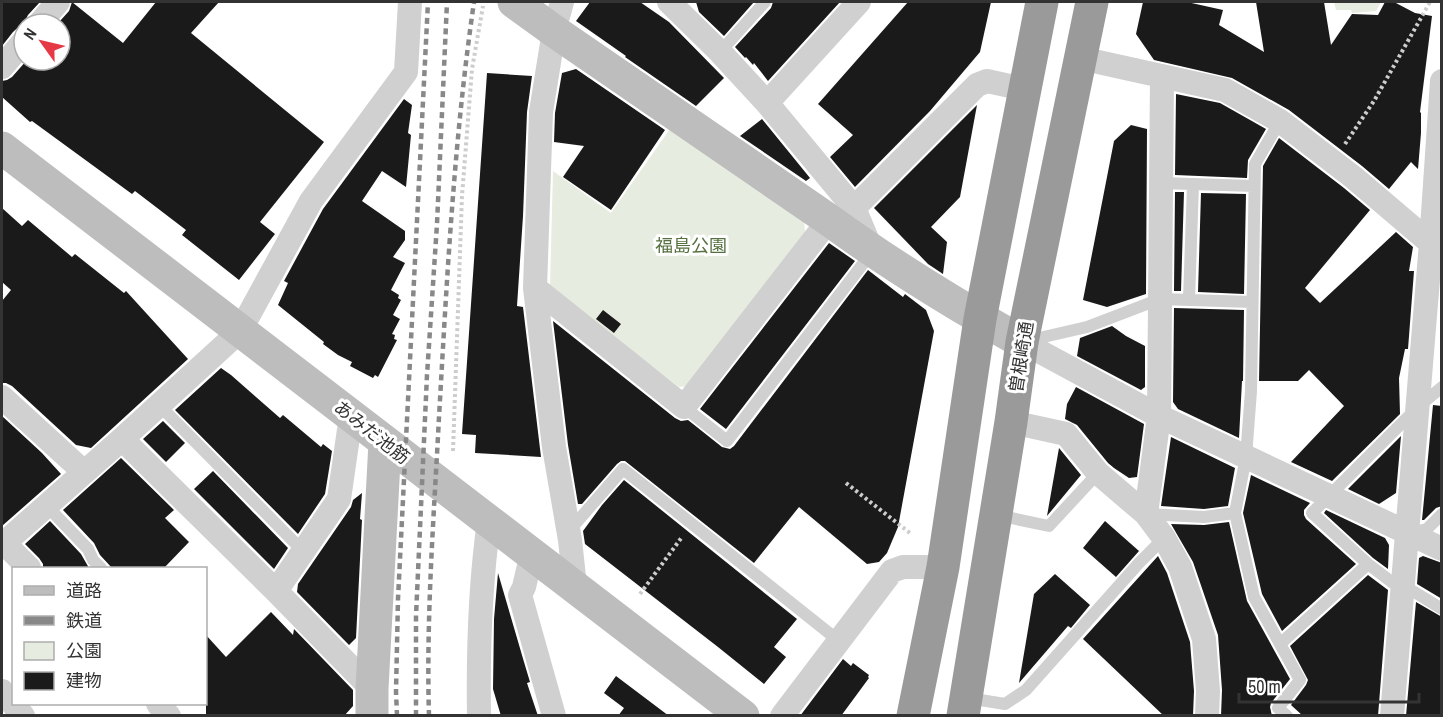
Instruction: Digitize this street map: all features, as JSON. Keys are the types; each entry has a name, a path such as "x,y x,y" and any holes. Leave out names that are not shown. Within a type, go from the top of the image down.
{"highway":[{"path":"913,716 943,567 980,319 1042,2"},
{"name":"曽根崎通","path":"964,706 1022,342 1092,2"}],"street":[{"path":"28,567 3,544 240,331 311,201 406,72 410,2"},
{"path":"766,103 859,2"},
{"path":"498,4 558,16 841,214"},
{"path":"677,4 766,103 841,214 872,251 980,319 1159,416 1442,549"},
{"path":"558,16 541,112 534,288 554,447 575,586"},
{"path":"2,67 12,55"},
{"path":"1080,58 1225,90 1280,120 1436,248"},
{"path":"1146,514 1159,416 1162,76"},
{"path":"534,288 684,407 841,214 977,85 987,81 1024,89"},
{"path":"1392,716 1418,407 1436,248 1442,81"},
{"name":"あみだ池筋","path":"2,148 743,716"},
{"path":"2,397 84,472"},
{"path":"276,591 339,499 351,416"},
{"path":"1011,422 1066,434 1098,473 1146,514 1164,538 1180,567 1204,639 1208,691 1207,716"},
{"path":"122,439 276,591 372,702"},
{"path":"372,702 385,442"},
{"path":"479,716 478,680 484,556 489,521"},
{"path":"532,553 520,596 554,716"},
{"path":"782,716 892,571 903,567 943,567"},
{"path":"2,691 12,703"}],"lane":[{"path":"720,52 765,2"},
{"path":"1280,120 1255,164 1251,390 1246,457 1235,513 1254,597 1300,680 1278,708 1287,716"},
{"path":"1161,183 1254,186"},
{"path":"1190,300 1193,184"},
{"path":"684,407 727,441 872,251"},
{"path":"1022,342 1087,327 1160,299 1252,302"},
{"path":"1442,387 1418,407 1312,513 1368,564 1393,583 1403,585 1442,609"},
{"path":"159,405 303,551"},
{"path":"568,531 623,469 839,640"},
{"path":"996,515 1049,526 1098,473"},
{"path":"46,505 88,549 93,560 100,567"},
{"path":"1146,514 1204,517 1235,513"},
{"path":"1408,533 1427,529 1442,514"},
{"path":"964,706 1005,704 1026,690 1164,538"},
{"path":"1280,644 1368,564"}],"path":[{"path":"1333,162 1374,101 1430,2"},
{"path":"453,451 462,196 472,69 498,4"},
{"path":"846,483 910,533"},
{"path":"640,594 692,524"}],"green space":[{"path":"1334,2 1381,2 1376,11 1352,13 1351,10 1336,10"},
{"name":"福島公園","path":"670,129 804,220 805,232 688,386 679,387 550,288 553,171 611,213"}],"building":[{"path":"2,2 40,2 31,12 12,12 12,33 2,46"},
{"path":"72,2 123,43 156,2 219,2 191,33 324,142 260,222 275,234 239,280 182,235 186,230 135,191 132,194 32,121 30,122 2,97 2,81 12,77 16,72 72,72 72,12 69,11"},
{"path":"590,2 640,2 669,22 724,78 696,106 576,21"},
{"path":"696,2 754,2 724,36 699,12"},
{"path":"773,2 840,2 768,81 754,63 753,65 735,47 771,8"},
{"path":"908,2 991,2 980,52 930,111 855,187 830,157 853,135 818,104"},
{"path":"1143,2 1187,2 1223,10 1219,25 1264,52 1256,2 1324,2 1331,45 1352,14 1378,15 1385,2 1394,2 1415,13 1432,16 1420,112 1418,169 1411,162 1389,189 1289,110 1232,78 1154,60 1136,34"},
{"path":"576,69 665,130 611,210 563,177 584,146 554,142 555,113 562,73"},
{"path":"487,73 532,76 527,112 517,306 523,307 541,457 475,453 476,435 462,434"},
{"path":"1176,94 1220,103 1266,129 1248,160 1247,178 1175,175"},
{"path":"404,99 412,105 408,133 411,135 406,187 382,171 362,201 405,231 405,240 393,257 405,263 391,290 399,295 398,298 401,300 393,315 400,319 392,334 397,340 378,377 375,375 373,378 350,366 352,362 323,344 324,342 278,305 288,283 284,281 323,209"},
{"path":"977,105 960,197 931,227 947,242 943,274 928,264 874,208"},
{"path":"762,119 810,178 806,181 740,136"},
{"path":"1131,125 1147,129 1146,294 1107,307 1083,300 1114,141"},
{"path":"1279,138 1370,210 1305,288 1320,303 1396,232 1413,247 1409,271 1414,271 1408,349 1405,349 1399,378 1400,414 1332,481 1291,462 1344,406 1309,370 1298,381 1259,381 1263,166"},
{"path":"1175,192 1184,192 1181,291 1174,291"},
{"path":"1201,193 1246,194 1244,294 1198,292"},
{"path":"2,208 22,226 28,220 72,257 75,254 124,293 126,291 188,359 91,448 76,445 12,386 2,383 2,301 11,290 2,282"},
{"path":"829,243 855,261 726,429 700,409"},
{"path":"868,270 903,297 905,294 926,310 934,331 898,527 887,553 879,562 867,564 799,507 754,563 625,461 617,464 582,504 578,504 568,445 553,321 675,418 681,421 688,420 722,447 730,449"},
{"path":"1174,308 1244,310 1239,438 1178,409 1173,402"},
{"path":"603,310 621,324 614,333 596,319"},
{"path":"1112,326 1145,346 1145,387 1141,390 1077,356 1080,338"},
{"path":"221,368 280,418 283,415 321,447 323,444 332,451 325,494 298,534 175,410"},
{"path":"1076,387 1144,424 1137,477 1129,478 1114,468 1077,425 1065,419 1067,404"},
{"path":"1433,405 1442,406 1442,506 1436,508 1422,520"},
{"path":"2,416 61,474 2,526"},
{"path":"163,421 185,443 166,462 143,439"},
{"path":"1401,436 1396,493 1379,504 1348,489"},
{"path":"1171,437 1235,468 1228,506 1204,509 1161,506"},
{"path":"1059,448 1081,475 1047,516"},
{"path":"121,458 174,510 165,518 189,542 165,567 111,567 100,555 94,543 63,510"},
{"path":"213,471 288,548 274,569 194,489"},
{"path":"1251,475 1310,503 1304,510 1306,519 1356,564 1282,631 1262,594 1243,513"},
{"path":"624,480 797,619 774,647 786,657 764,684 585,544 583,531"},
{"path":"362,493 356,638 349,645 297,592 298,584 351,507 353,500"},
{"path":"1326,510 1385,538 1389,545 1388,569 1324,513"},
{"path":"50,521 81,554 88,567 43,567 39,558 25,544"},
{"path":"1105,521 1139,551 1116,577 1083,548"},
{"path":"1229,522 1247,601 1290,679 1271,703 1272,716 1221,716 1222,690 1218,635 1193,562 1171,524 1204,525"},
{"path":"1158,556 1167,573 1190,642 1194,691 1193,716 1164,716 1083,639"},
{"path":"1423,556 1442,563 1442,599 1417,584 1419,558"},
{"path":"498,573 538,716 501,716 493,689 494,619"},
{"path":"1055,574 1090,605 1071,628 1068,626 1019,683 1034,594"},
{"path":"1368,575 1388,590 1378,716 1303,716 1291,705 1308,680 1290,646"},
{"path":"1416,602 1442,617 1442,716 1406,716"},
{"path":"271,612 293,635 294,629 353,690 353,706 344,716 206,716 207,636 226,657"},
{"path":"843,659 851,666 853,663 869,675 869,678 841,716 800,716"},
{"path":"616,676 669,716 618,716 624,708 604,693"}],"railway":[{"path":"397,716 398,599 428,2"},
{"path":"416,716 416,616 447,2"},
{"path":"429,716 431,566 445,313 456,157 474,2"}]}
